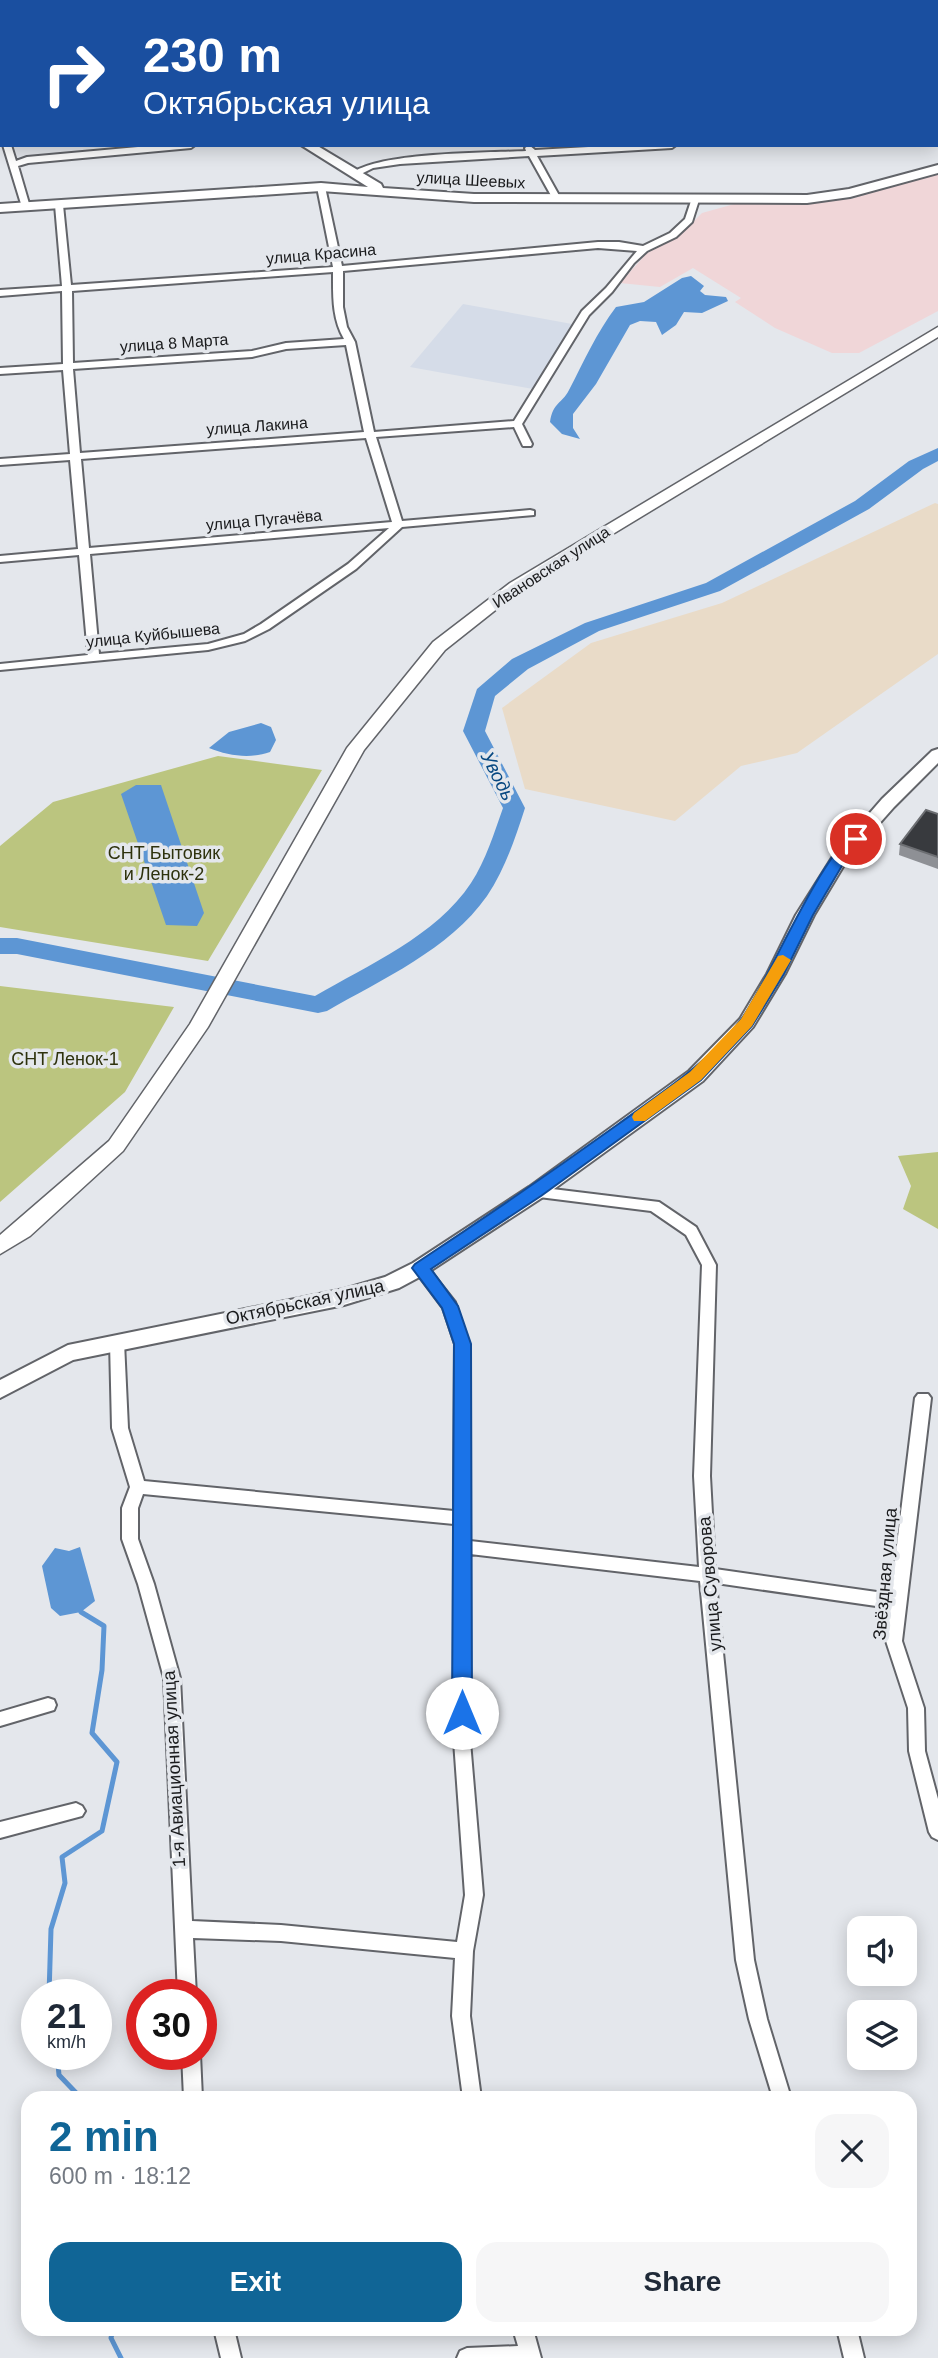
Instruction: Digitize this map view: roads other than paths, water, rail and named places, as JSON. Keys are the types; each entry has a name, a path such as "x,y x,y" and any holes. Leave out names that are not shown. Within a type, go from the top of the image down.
{"main road":[{"name":"Ивановская улица","path":"0,1246 22,1230 116,1146 198,1027 356,748 439,646 516,586 938,331"}],"street":[{"path":"13,165 27,160 169,147"},
{"path":"310,147 381,190"},
{"path":"355,174 371,166 400,161 529,149 600,147"},
{"path":"529,149 556,199"},
{"path":"6,151 26,207"},
{"name":"улица Шеевых","path":"0,208 321,187 474,198 807,199 850,194 938,170"},
{"path":"321,187 338,269 338,307 342,327 350,342 369,434 398,525"},
{"path":"527,444 517,424 585,313 644,249 673,235 689,220 695,200"},
{"path":"59,205 67,289 68,366 94,658"},
{"name":"улица Красина","path":"0,293 338,269 598,245 619,244 644,249"},
{"name":"улица 8 Марта","path":"0,371 252,354 286,346 350,342"},
{"name":"улица Лакина","path":"0,462 517,424"},
{"name":"улица Пугачёва","path":"0,559 530,513"},
{"name":"улица Куйбышева","path":"0,667 208,647 260,630 297,602 333,582 383,542 398,525"},
{"name":"Октябрьская улица","path":"0,1390 68,1353 344,1297 391,1283 421,1268 536,1192 696,1076 747,1023 776,974 805,915 841,857 888,803 938,754"},
{"name":"улица Суворова","path":"536,1192 654,1206 691,1231 709,1265 702,1476 707,1575 745,1960 758,2020 780,2091"},
{"path":"421,1268 450,1306 462,1344 462,1741 474,1895 464,1951 461,2015 471,2091"},
{"path":"117,1342 120,1428 138,1487 463,1518"},
{"name":"Звёздная улица","path":"923,1398 894,1641 916,1708 917,1751 938,1832"},
{"name":"1-я Авиационная улица","path":"138,1487 130,1508 130,1539 146,1584 172,1678 186,1979"},
{"path":"462,1547 707,1575 898,1602"},
{"path":"0,1718 48,1705"},
{"path":"0,1830 76,1811"},
{"path":"183,1929 281,1933 464,1951"},
{"path":"192,2070 193,2091"},
{"path":"226,2336 231,2358"},
{"path":"467,2358 530,2357 525,2336"},
{"path":"849,2336 854,2358"}],"water":[{"path":"691,276 704,286 700,291 705,295 726,297 728,301 702,313 684,312 676,325 662,335 656,322 640,321 630,325 596,384 573,414 573,428 580,439 562,434 550,422 553,411 566,395 616,307 644,302 682,278"},
{"path":"261,723 271,727 276,740 270,752 240,756 209,748 229,732"},
{"path":"136,785 161,785 204,913 197,926 166,925 121,794"},
{"path":"80,1547 95,1601 81,1612 60,1616 51,1608 42,1566 55,1548 69,1551"}],"waterway":[{"name":"Уводь","path":"0,946 17,946 318,1005 398,959 437,932 470,901 485,880 514,808 474,731 485,694 520,664 592,627 713,587 862,505 916,465 938,454"},
{"path":"49,1979 51,1929 65,1883 62,1857 102,1831 117,1762 92,1733 102,1670 104,1626 81,1612"},
{"path":"59,2070 59,2075 74,2091"},
{"path":"111,2336 121,2358"}],"park label":[{"name":"СНТ Бытовик и Ленок-2","path":"164,863"},
{"name":"СНТ Ленок-1","path":"65,1059"}]}
